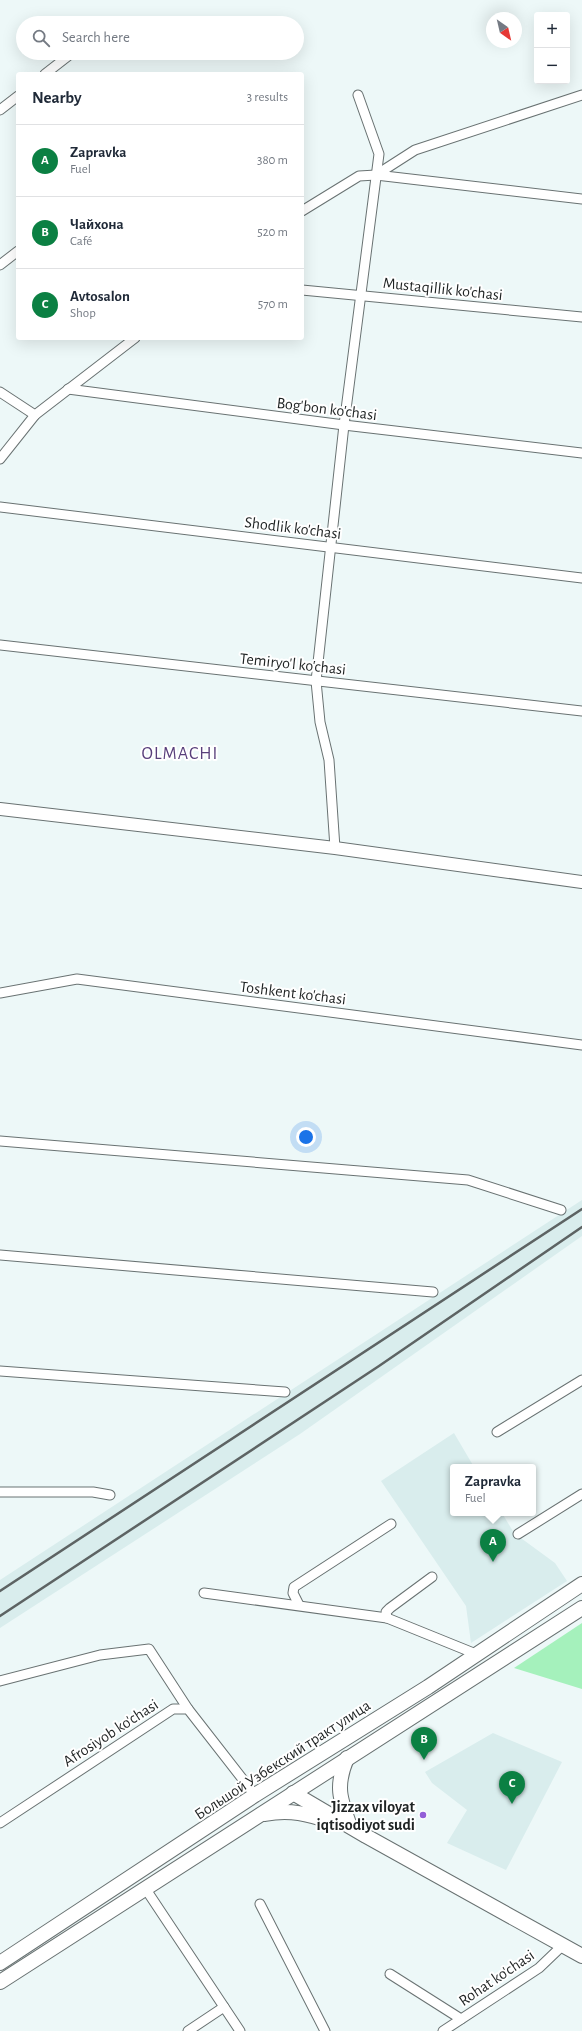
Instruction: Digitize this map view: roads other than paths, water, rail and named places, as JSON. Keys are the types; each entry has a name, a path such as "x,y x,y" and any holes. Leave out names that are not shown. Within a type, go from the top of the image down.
{"main road":[{"name":"Большой Узбекский тракт улица","path":"0,1963 255,1795 428,1687 582,1584"},
{"path":"0,1982 582,1608"},
{"path":"347,1758 340,1774 339,1787 341,1803 354,1828"},
{"path":"293,1793 582,1956"},
{"path":"257,1816 282,1811 300,1812 354,1828"}],"street":[{"path":"48,72 63,60"},
{"path":"335,848 329,760 320,722 316,681 344,425 379,154 358,95"},
{"path":"376,175 415,150 582,95"},
{"path":"0,110 16,98"},
{"path":"304,210 359,176 376,175 582,199"},
{"path":"0,266 16,253"},
{"name":"Mustaqillik ko'chasi","path":"304,290 582,317"},
{"path":"0,459 35,415 131,340"},
{"name":"Bog'bon ko'chasi","path":"68,389 344,425 582,453"},
{"path":"0,392 35,415"},
{"name":"Shodlik ko'chasi","path":"0,507 582,578"},
{"name":"Temiryo'l ko'chasi","path":"0,645 582,711"},
{"path":"0,809 335,848 582,882"},
{"name":"Toshkent ko'chasi","path":"0,993 77,979 582,1045"},
{"path":"0,1141 468,1180 560,1210"},
{"path":"0,1255 433,1292"},
{"path":"0,1371 285,1392"},
{"path":"497,1432 582,1380"},
{"path":"0,1492 93,1492 110,1495"},
{"path":"518,1534 582,1494"},
{"path":"299,1605 293,1593 294,1587 391,1524"},
{"path":"387,1618 386,1612 390,1608 432,1578"},
{"path":"204,1594 299,1605 387,1618 476,1654"},
{"path":"0,1681 100,1655 149,1649 188,1709 255,1795"},
{"name":"Afrosiyob ko'chasi","path":"0,1823 173,1709 188,1709"},
{"path":"145,1888 240,2031"},
{"path":"260,1904 324,2031"},
{"name":"Rohat ko'chasi","path":"443,2031 539,1968 563,1945"},
{"path":"390,1974 461,2019"},
{"path":"188,2031 224,2008"}],"railway":[{"path":"0,1591 582,1209"},
{"path":"0,1616 379,1366 582,1227"}],"place":[{"name":"Zapravka","path":"493,1562"},
{"name":"Чайхона","path":"424,1760"},
{"name":"Avtosalon","path":"512,1804"},
{"name":"Jizzax viloyat iqtisodiyot sudi","path":"423,1815"}],"district":[{"name":"OLMACHI","path":"180,753"}]}
